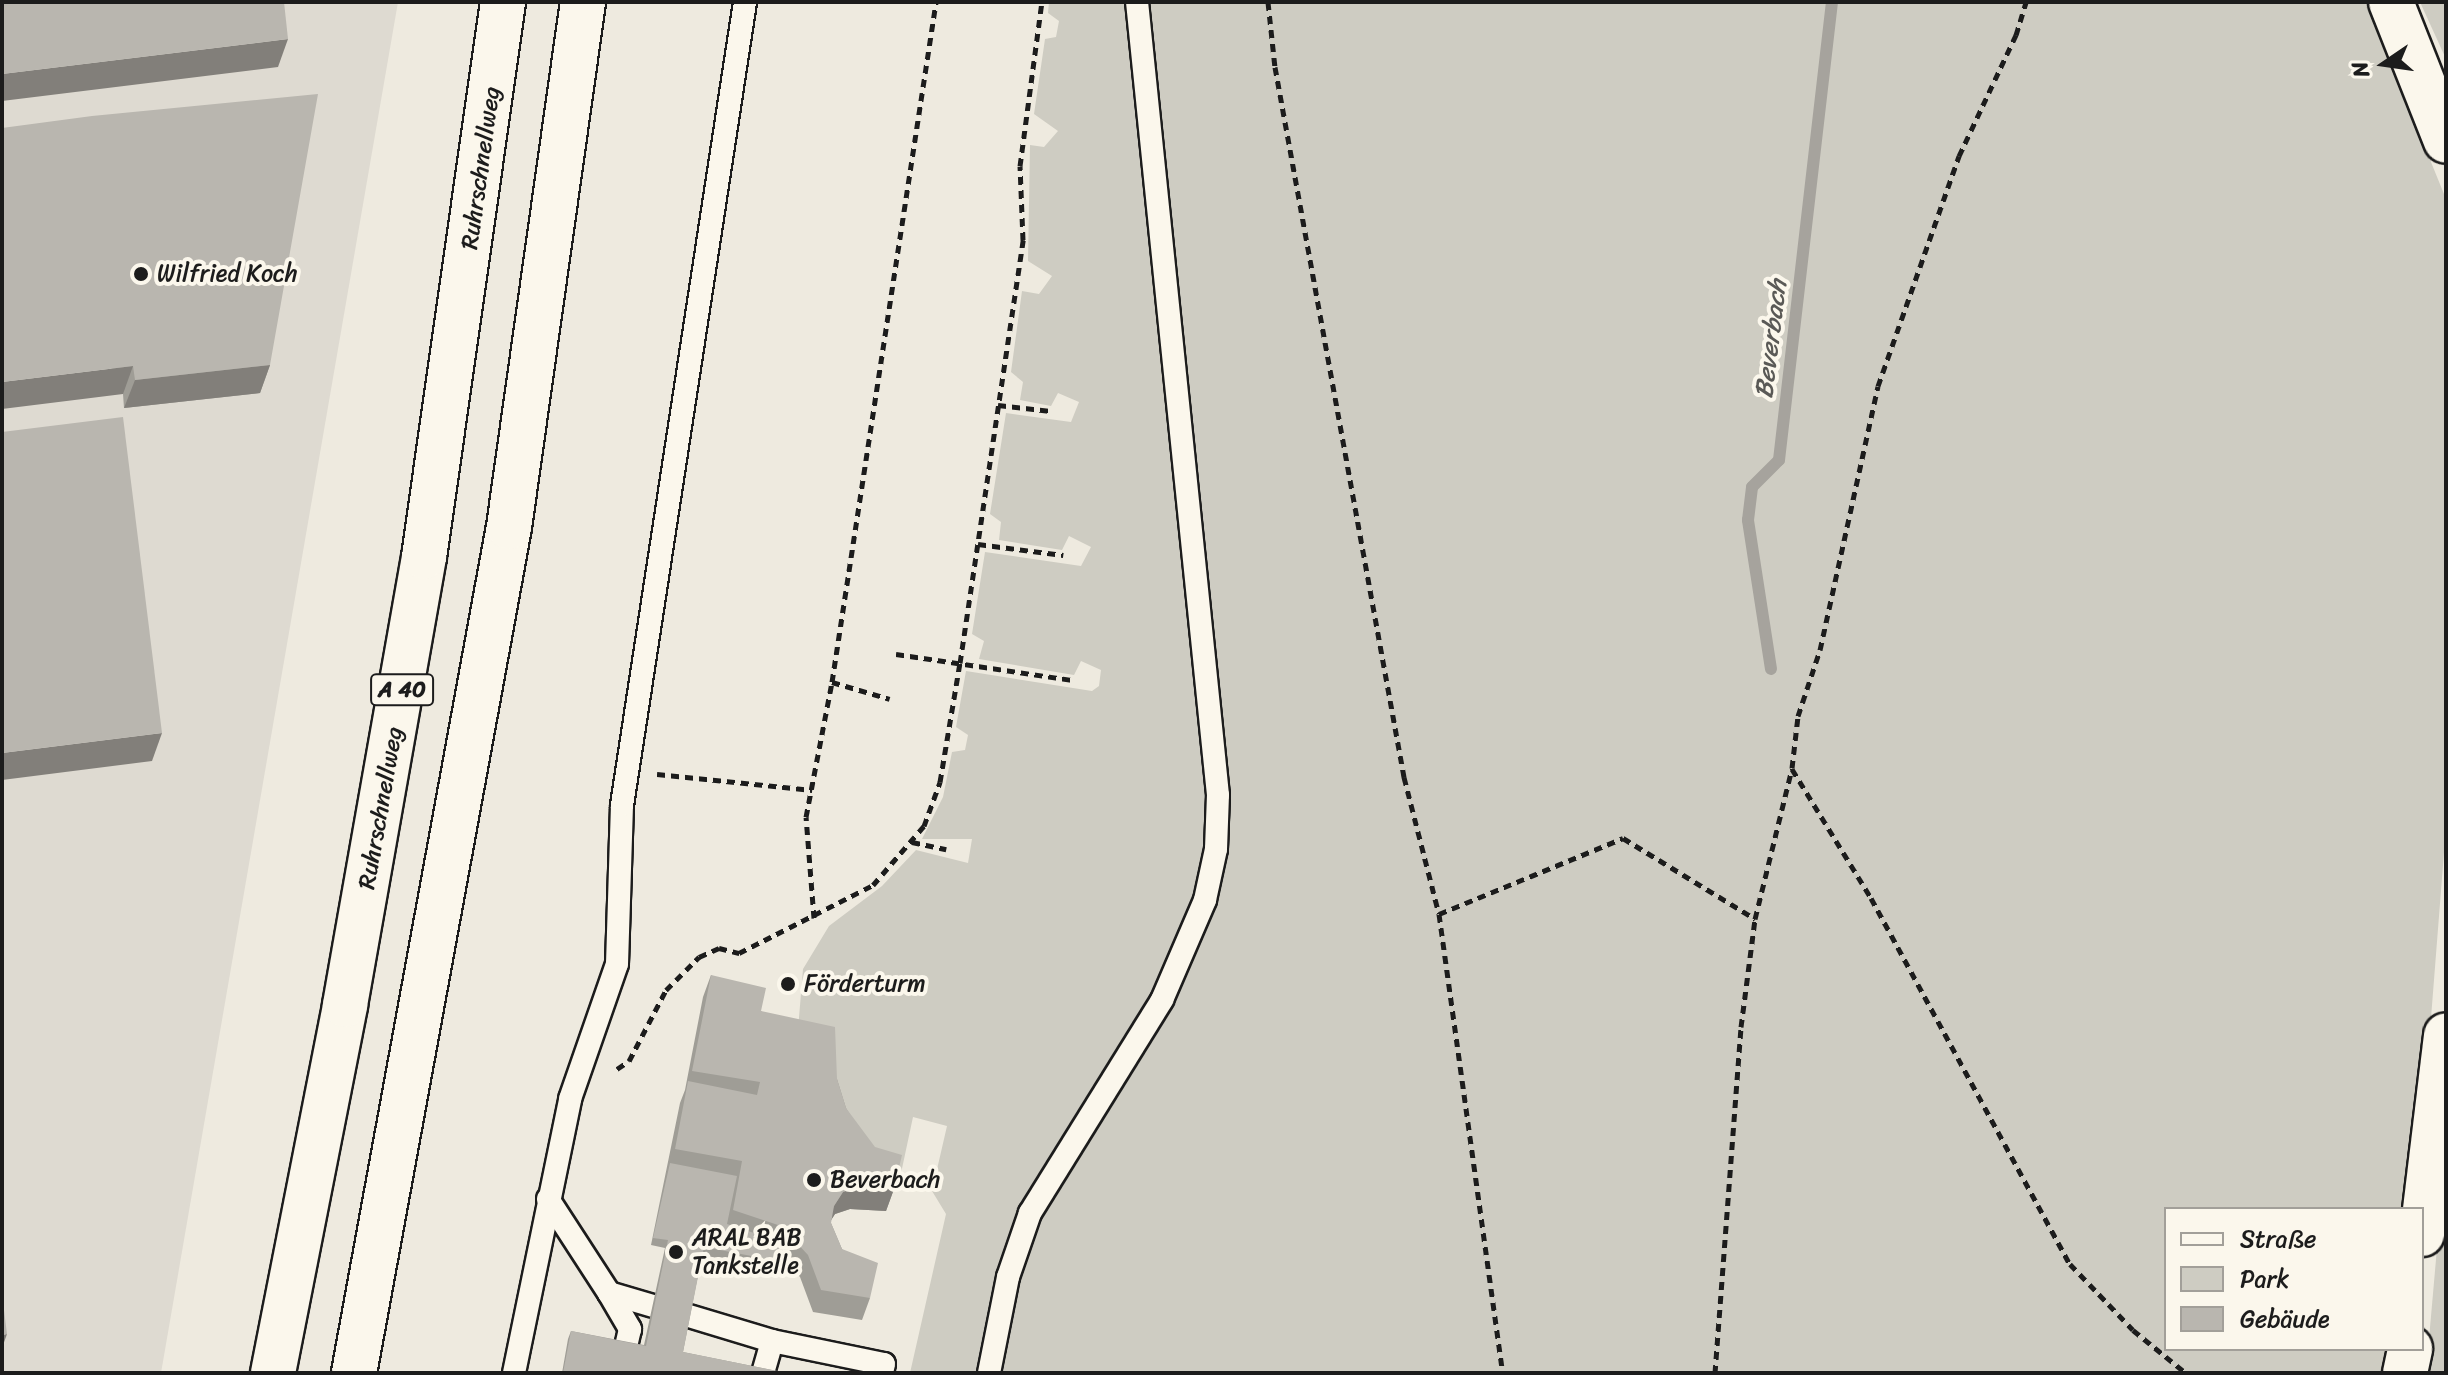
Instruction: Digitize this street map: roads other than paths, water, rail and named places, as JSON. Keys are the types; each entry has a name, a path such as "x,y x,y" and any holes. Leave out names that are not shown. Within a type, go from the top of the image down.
{"main road":[{"name":"Ruhrschnellweg","path":"273,1373 396,723 459,329 503,2"},
{"path":"354,1373 509,527 583,2"},
{"path":"2391,2 2446,141"},
{"path":"2424,1217 2446,1035"},
{"path":"2405,1373 2410,1351"}],"lane":[{"path":"514,1373 570,1099 617,964 627,770 745,2"},
{"path":"989,1373 1008,1277 1030,1213 1169,988 1205,900 1216,849 1218,795 1137,2"},
{"path":"548,1199 630,1329 625,1350"},
{"path":"609,1293 653,1306"},
{"path":"689,1316 772,1341 883,1368"},
{"path":"763,1373 772,1341"}],"waterway":[{"name":"Beverbach","path":"1771,669 1748,520 1752,487 1779,460 1832,2"}],"place":[{"name":"Wilfried Koch","path":"141,274"},
{"name":"Förderturm","path":"788,984"},
{"name":"Beverbach","path":"814,1180"},
{"name":"ARAL BAB Tankstelle","path":"676,1252"}]}
